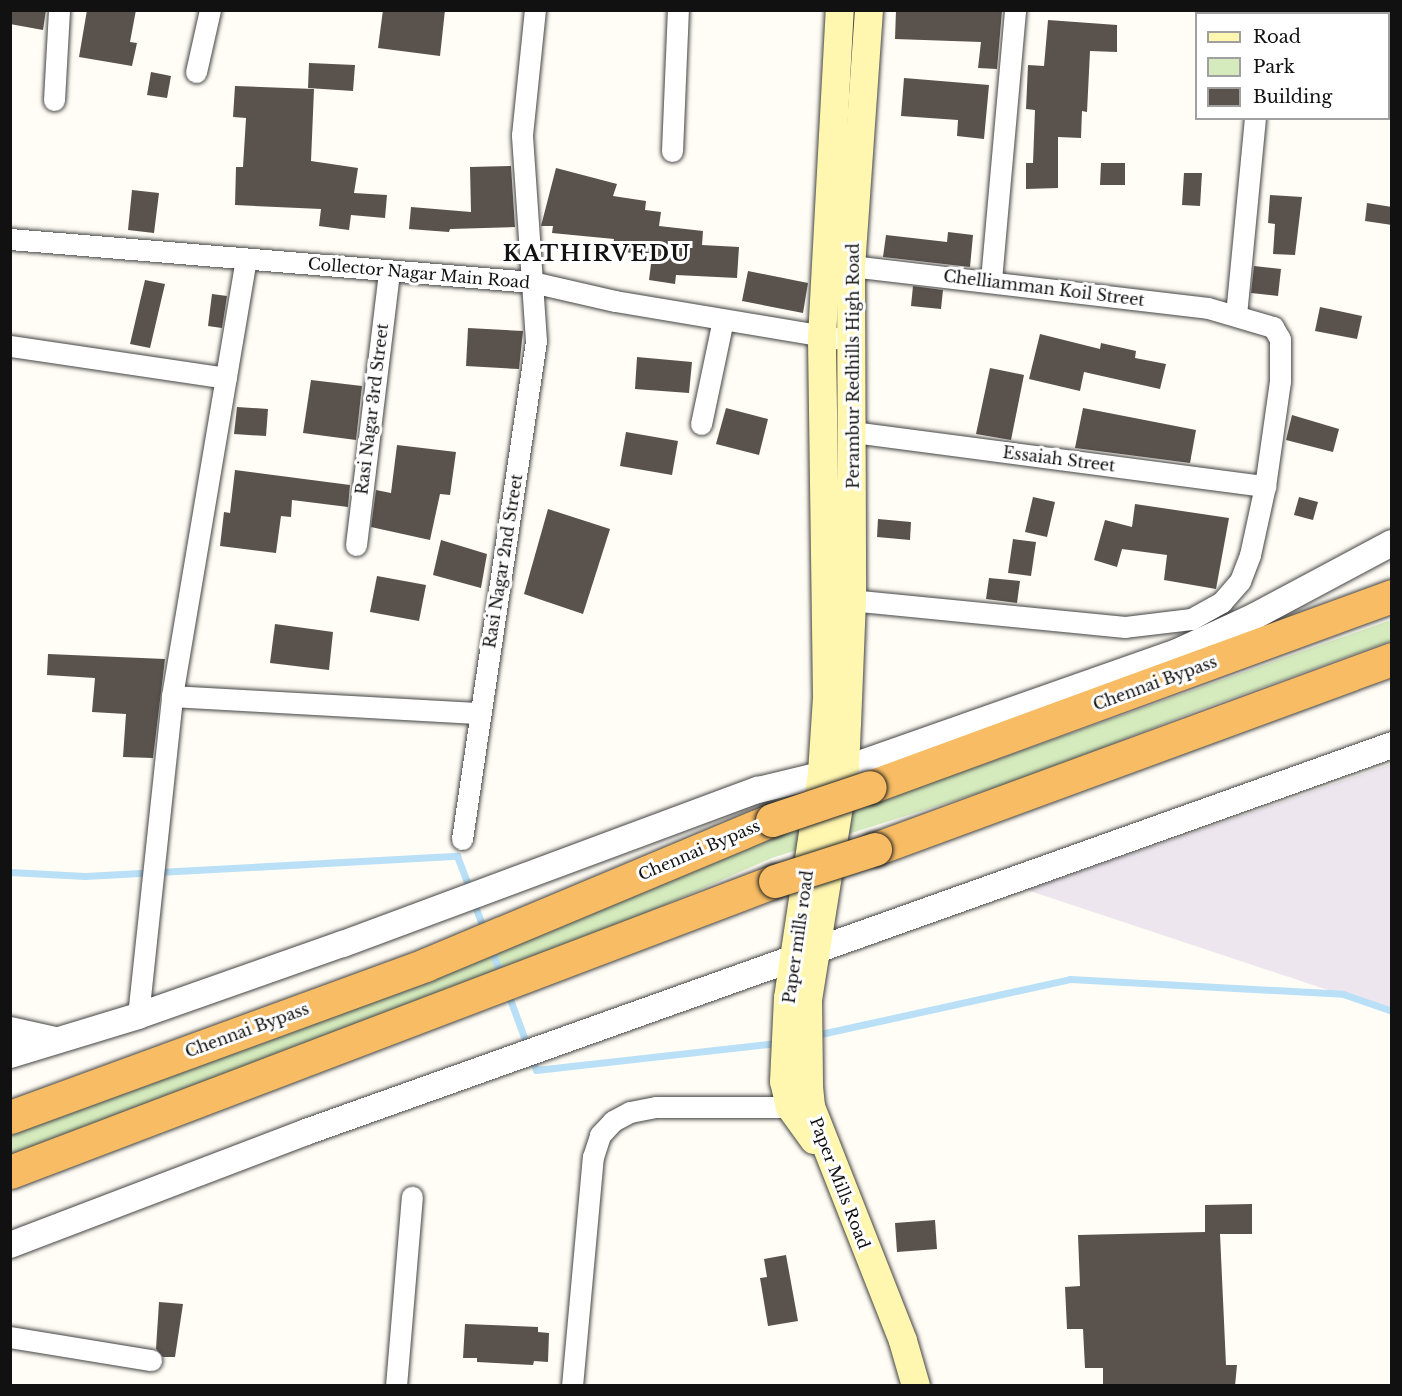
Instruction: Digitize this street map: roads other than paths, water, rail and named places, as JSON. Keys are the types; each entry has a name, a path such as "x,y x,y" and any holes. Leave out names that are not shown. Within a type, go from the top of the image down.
{"highway":[{"name":"Chennai Bypass","path":"10,1117 425,965 772,819 845,776 1392,596"},
{"path":"10,1172 775,881 875,849 1392,659"}],"main road":[{"name":"Perambur Redhills High Road","path":"840,10 822,338 827,697 845,776"},
{"name":"Perambur Redhills High Road","path":"847,723 852,600 851,266 869,10"},
{"name":"Paper Mills Road","path":"799,1096 798,998 795,957 845,776 847,723"},
{"name":"Paper mills road","path":"799,1096 831,1163"},
{"name":"Paper Mills Road","path":"831,1163 903,1341 916,1386"}],"street":[{"path":"54,100 58,10"},
{"path":"196,72 210,10"},
{"name":"Rasi Nagar 2nd Street","path":"462,839 536,341 522,135 535,10"},
{"path":"672,151 678,10"},
{"path":"991,280 1016,10"},
{"path":"1236,315 1256,120"},
{"name":"Collector Nagar Main Road","path":"10,239 389,273 532,282 822,338 852,338"},
{"path":"138,1016 172,696 246,260"},
{"name":"Chelliamman Koil Street","path":"851,266 991,280 1236,315 1273,327 1280,339 1281,381 1265,486 1250,555 1240,581 1222,602 1191,619 1125,627 1086,626 852,600"},
{"name":"Rasi Nagar 3rd Street","path":"356,545 389,273"},
{"path":"701,424 723,320"},
{"path":"10,346 226,378"},
{"name":"Essaiah Street","path":"853,432 1265,486"},
{"path":"10,1055 138,1016 614,847 758,790 845,776 1177,652 1255,616 1392,543"},
{"path":"172,696 480,713"},
{"path":"10,1245 306,1132 1392,746"},
{"path":"10,1030 55,1040"},
{"path":"572,1386 593,1156 600,1136 613,1121 630,1112 656,1107 799,1096"},
{"path":"396,1386 412,1197"},
{"path":"10,1338 150,1360"}],"waterway":[{"path":"10,872 85,876 457,856 470,890"},
{"path":"473,901 484,930"},
{"path":"490,946 501,975"},
{"path":"816,1035 1070,979 1343,994 1392,1011"},
{"path":"507,991 536,1070 778,1043"}],"district":[{"name":"KATHIRVEDU","path":"597,254"}]}
